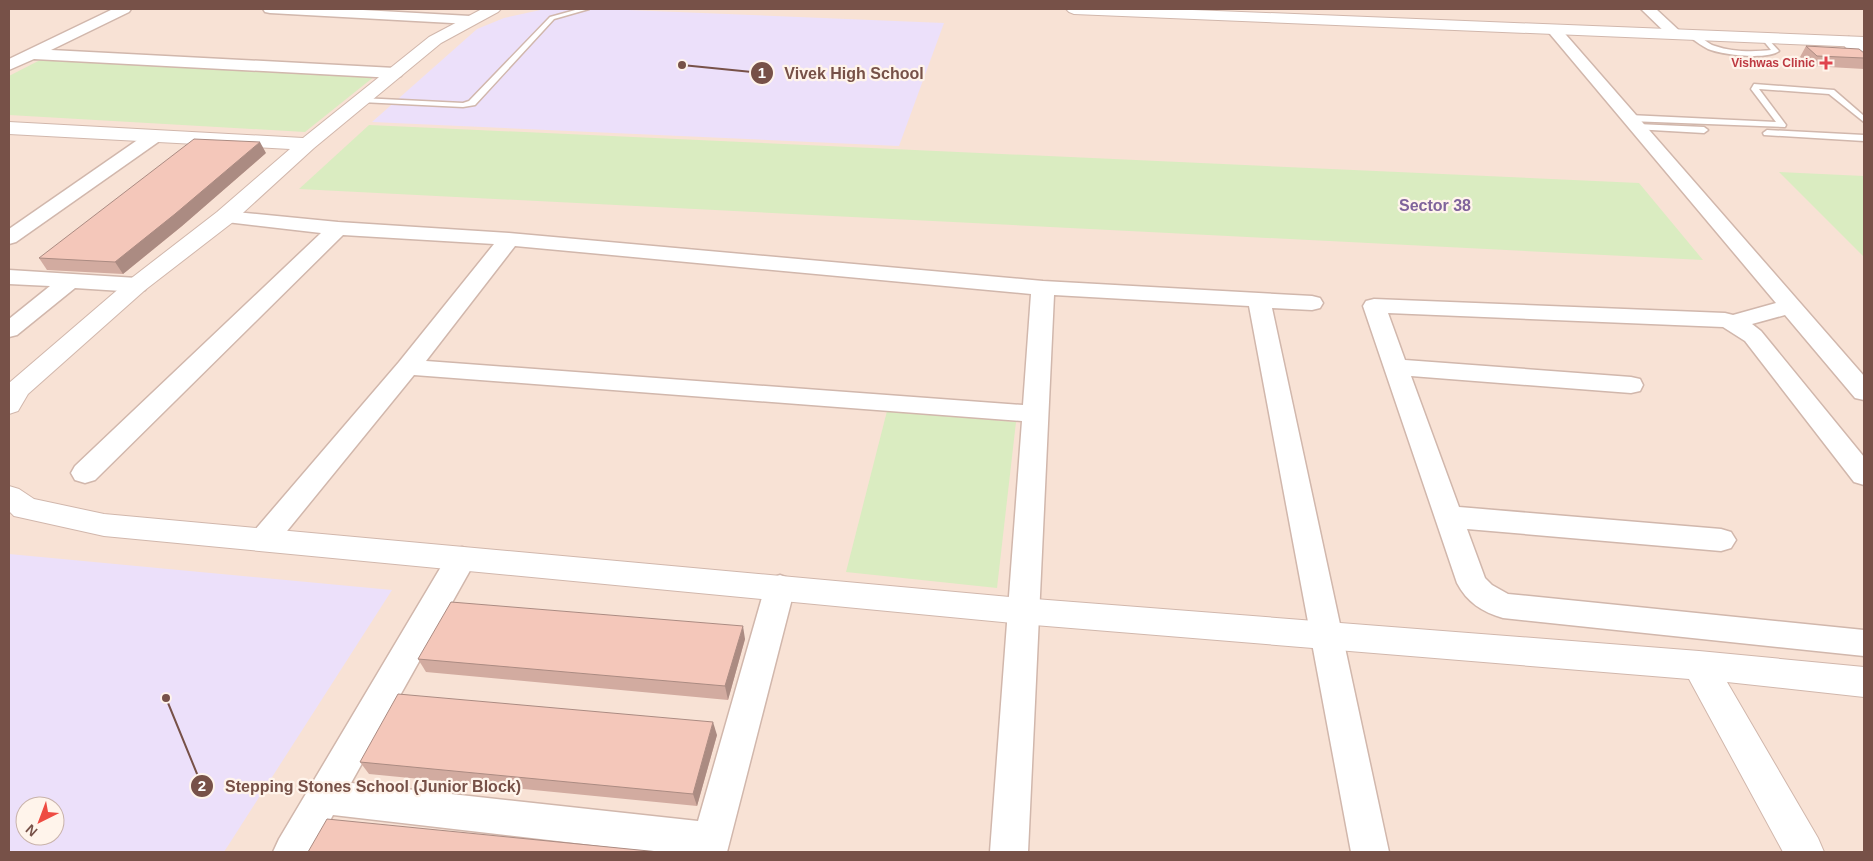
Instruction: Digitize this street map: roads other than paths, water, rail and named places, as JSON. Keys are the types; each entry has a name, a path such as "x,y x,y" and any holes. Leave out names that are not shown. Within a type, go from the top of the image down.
{"street":[{"path":"9,65 124,9"},
{"path":"270,9 304,9 470,20"},
{"path":"9,405 18,389 137,285 225,217 307,144 435,40 493,9"},
{"path":"1074,9 1147,10 1421,25 1857,42 1864,52"},
{"path":"1392,9 1401,24"},
{"path":"1410,9 1421,25"},
{"path":"1648,9 1676,35"},
{"path":"1555,31 1864,392"},
{"path":"32,54 395,73"},
{"path":"9,128 307,144"},
{"path":"9,238 155,136"},
{"path":"225,217 338,228 509,239 1044,288 1312,303"},
{"path":"85,473 338,228"},
{"path":"264,539 408,367 509,239"},
{"path":"9,277 137,285"},
{"path":"9,330 70,281"},
{"path":"1009,852 1022,611 1044,288"},
{"path":"1259,300 1325,636 1370,852"},
{"path":"1864,475 1753,336 1743,327 1733,322 1725,320 1374,306 1472,583 1481,594 1503,606 1864,643"},
{"path":"1733,322 1791,306"},
{"path":"408,367 1036,414"},
{"path":"1395,367 1631,385"},
{"path":"9,496 25,508 104,525 1022,611 1699,665 1864,682"},
{"path":"1448,517 1721,540"},
{"path":"292,852 462,558"},
{"path":"324,797 709,847 780,587"},
{"path":"1699,665 1804,852"}],"lane":[{"path":"361,100 463,105 472,103 552,18 586,9"},
{"path":"1633,122 1782,125 1754,89 1757,86 1831,92 1864,120"},
{"path":"1633,122 1864,138"}],"place":[{"name":"Vishwas Clinic","path":"1826,63"},
{"name":"Vivek High School","path":"682,65"},
{"name":"Stepping Stones School (Junior Block)","path":"166,698"}],"district":[{"name":"Sector 38","path":"1435,205"}]}
